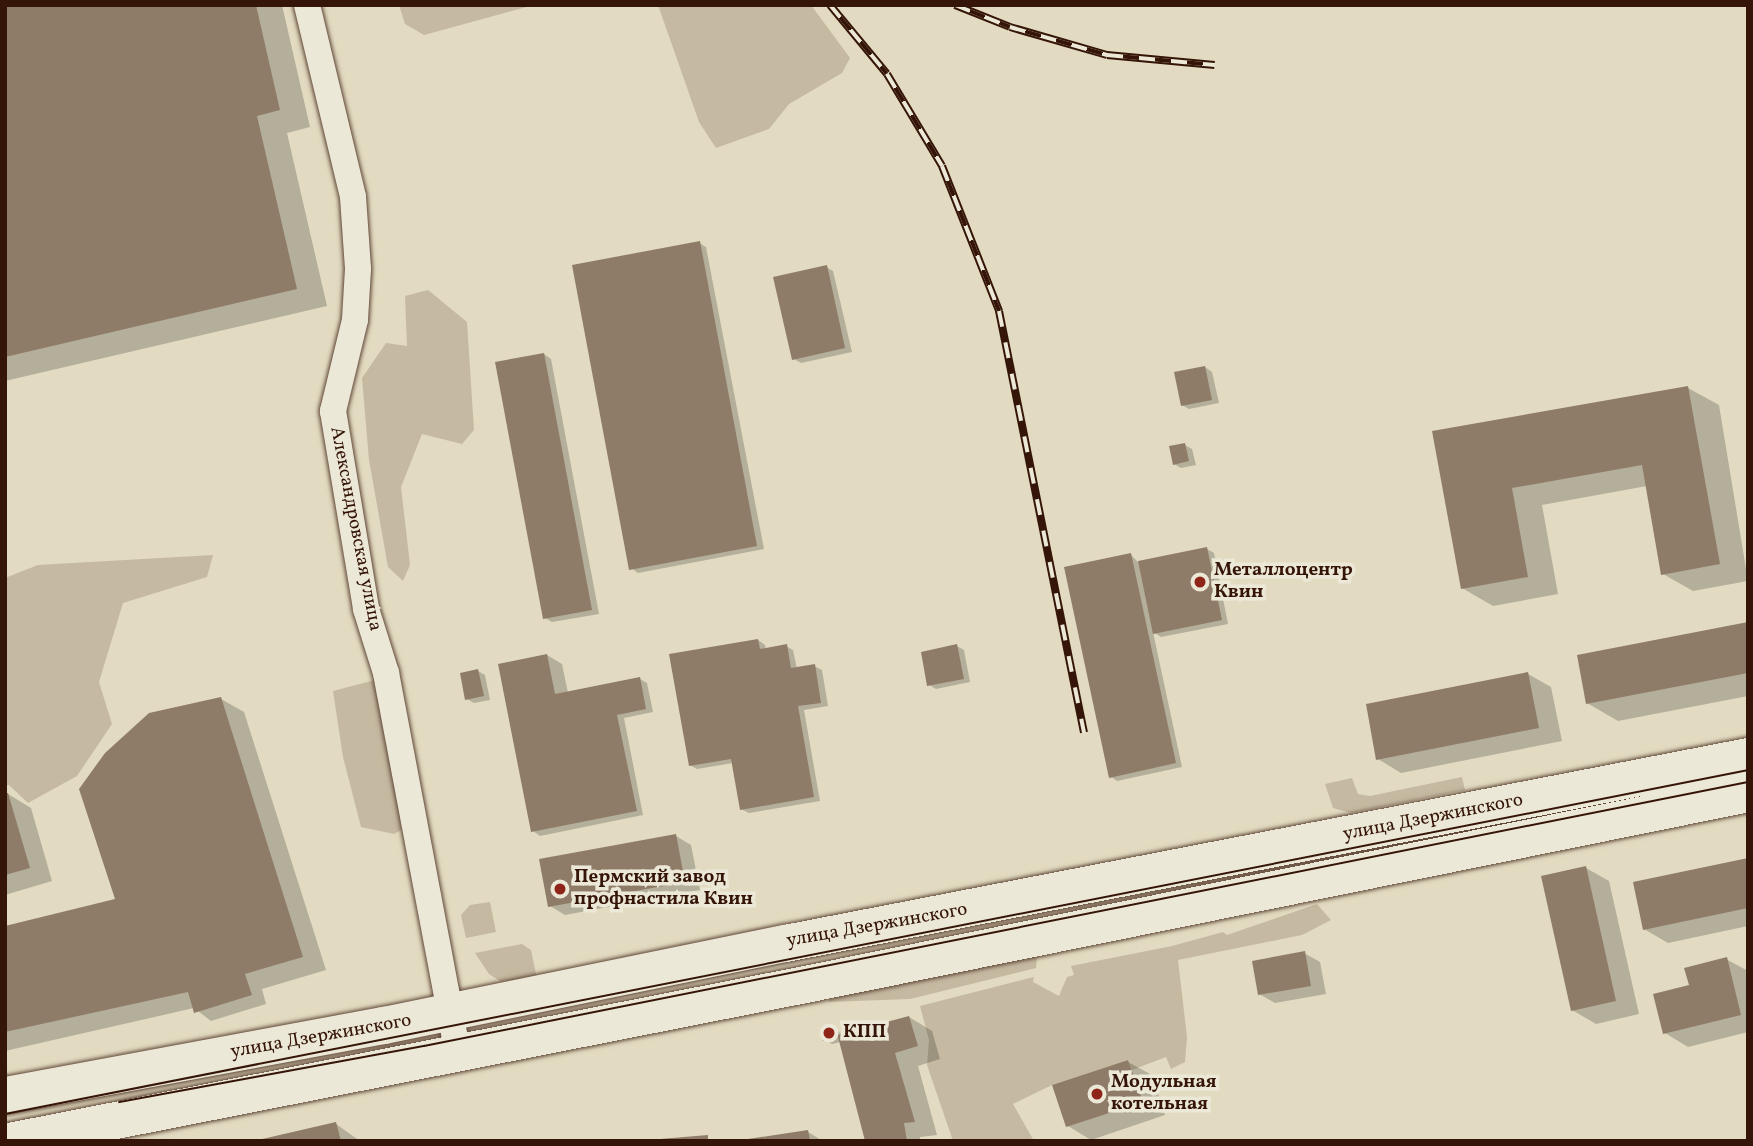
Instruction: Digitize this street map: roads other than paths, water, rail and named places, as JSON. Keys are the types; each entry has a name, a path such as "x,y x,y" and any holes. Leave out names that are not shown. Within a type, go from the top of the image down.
{"main road":[{"name":"улица Дзержинского","path":"5,1095 448,1013 785,943 1748,756"},
{"name":"улица Дзержинского","path":"9,1141 1748,793"}],"street":[{"name":"Александровская улица","path":"307,5 352,197 358,269 355,320 333,411 366,609 386,673 448,1013 458,1053"}],"tram line":[{"path":"5,1114 1748,770"},
{"path":"119,1102 424,1046 1748,782"}],"railway":[{"path":"830,5 887,74 942,166 999,311 1084,733"},
{"path":"955,5 1010,27 1107,55 1215,65"}],"place":[{"name":"Металлоцентр Квин","path":"1200,582"},
{"name":"Пермский завод профнастила Квин","path":"560,889"},
{"name":"КПП","path":"829,1033"},
{"name":"Модульная котельная","path":"1097,1094"}]}
